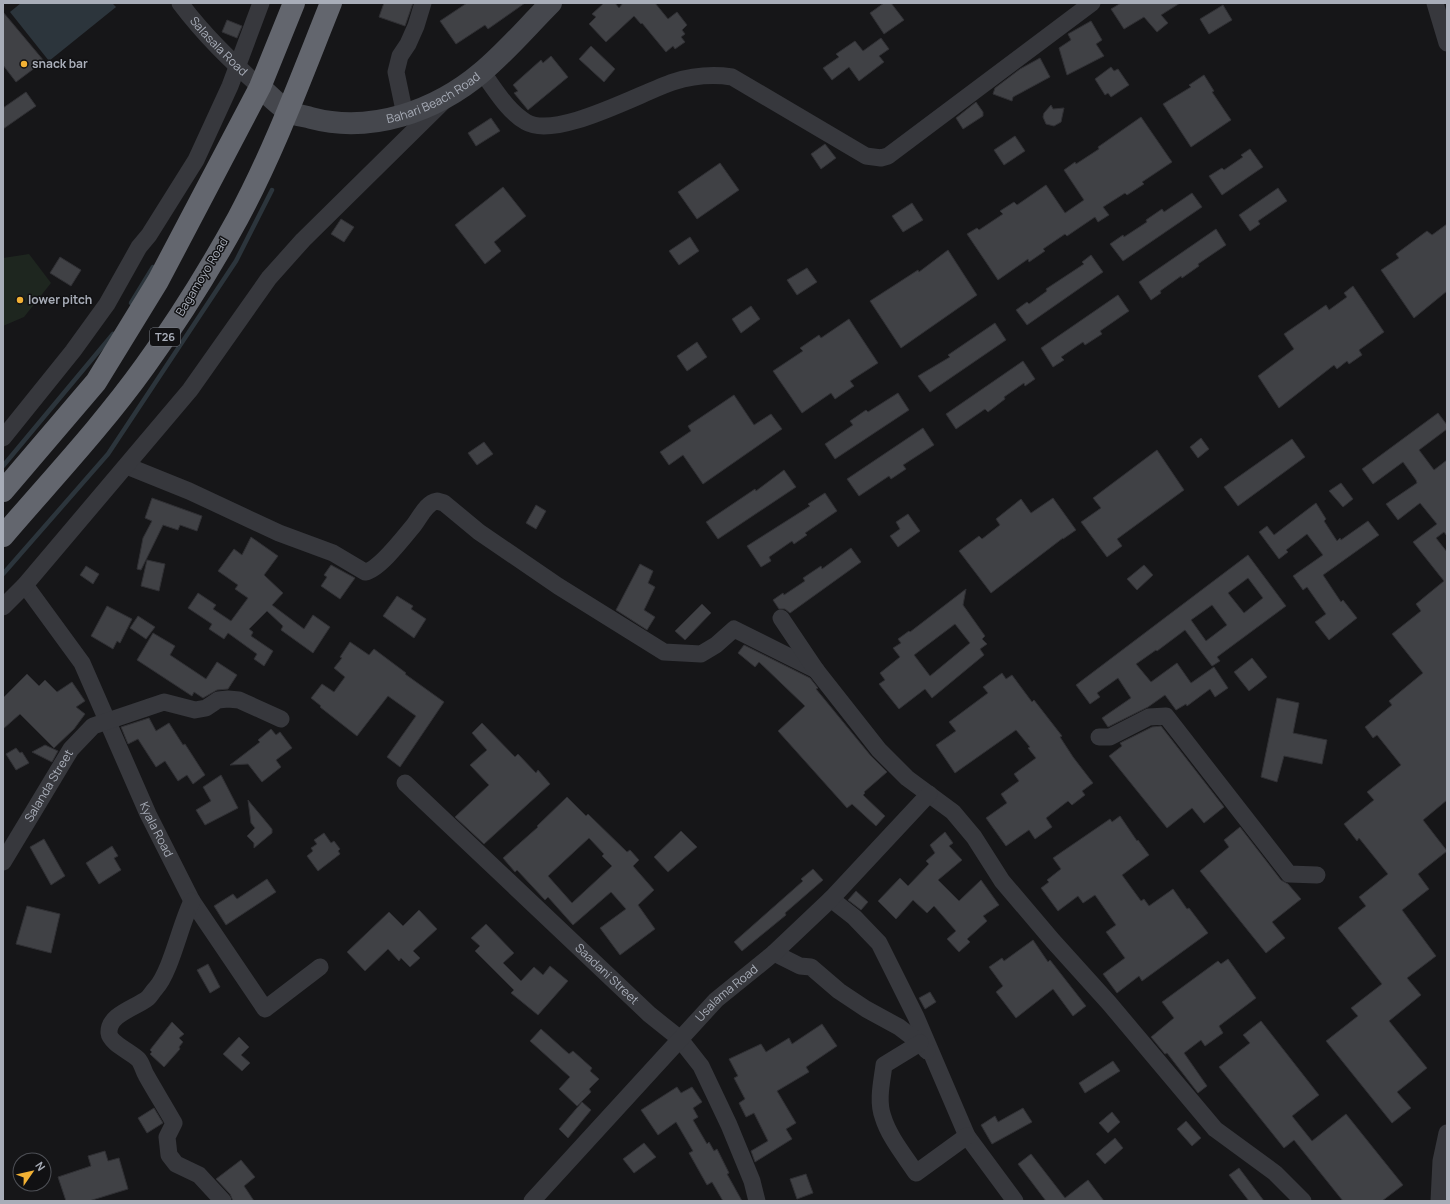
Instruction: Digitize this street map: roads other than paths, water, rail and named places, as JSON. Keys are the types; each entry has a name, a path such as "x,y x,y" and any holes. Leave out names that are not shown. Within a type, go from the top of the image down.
{"highway":[{"name":"T26","path":"3,490 96,382 158,281 260,87 294,3"},
{"name":"Bagamoyo Road","path":"3,536 113,409 145,366 183,310 238,218 288,112 331,3"}],"street":[{"name":"Salasala Road","path":"180,3 202,32 221,52 260,87"},
{"path":"3,438 73,351 107,304 138,248 149,235 196,160 238,66 261,3"},
{"path":"405,116 396,72 400,56 408,44 416,26 423,3"},
{"name":"Bahari Beach Road","path":"288,112 344,124 374,123 405,116 454,92 482,72 551,3"},
{"path":"482,72 514,113 527,123 539,126 577,121 596,115 673,82 716,74 732,77 866,156 881,158 894,151 1092,3"},
{"path":"1435,3 1447,43"},
{"path":"260,87 288,112"},
{"path":"3,607 25,585 190,390 269,278 303,240 454,92"},
{"path":"127,466 189,491 279,533 333,553 365,572 369,572 379,564 413,526 431,503 437,501 444,503 479,532 558,586 664,652 701,654 716,645 734,629 816,670"},
{"name":"Kyala Road","path":"25,585 82,663 96,692 106,721 148,814 192,901 265,1009 320,967"},
{"path":"780,618 816,670 879,750 907,778 953,812 974,837 1002,880 1215,1128 1275,1173 1304,1201"},
{"name":"Salanda Street","path":"3,862 72,749 92,726 164,702 195,710 206,708 218,700 228,699 239,700 281,720"},
{"path":"1099,737 1110,737 1149,717 1166,716 1289,874 1317,875"},
{"name":"Saadani Street","path":"405,783 649,1014 679,1038 701,1066 714,1090 752,1181 757,1201"},
{"name":"Usalama Road","path":"532,1201 679,1038 716,1000 774,953 832,899 929,794"},
{"path":"832,899 854,917 879,943 935,1060 967,1136 1015,1201"},
{"path":"192,901 184,917 168,966 159,985 148,998 117,1016 113,1021 109,1032 110,1038 126,1048 140,1060 147,1076 174,1123 167,1137 169,1155 172,1160 176,1164 197,1173 223,1201"},
{"path":"774,953 800,966 811,967 839,991 866,1009 899,1027 920,1043 935,1060"},
{"path":"920,1043 884,1064 880,1100 882,1116 890,1133 916,1173 967,1136"},
{"path":"1439,1201 1441,1161 1447,1133"}],"waterway":[{"path":"3,574 108,454 236,261 272,190"},
{"path":"131,303 153,267"},
{"path":"3,466 113,334"}],"place":[{"name":"snack bar","path":"24,64"},
{"name":"lower pitch","path":"20,300"}]}
